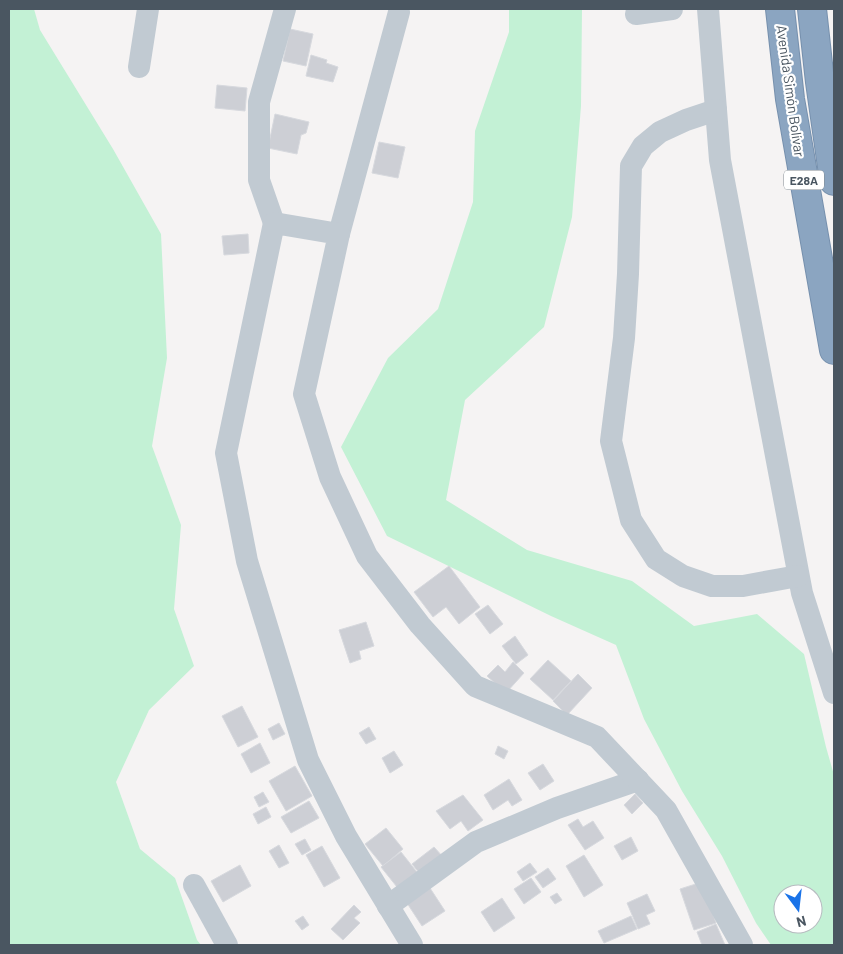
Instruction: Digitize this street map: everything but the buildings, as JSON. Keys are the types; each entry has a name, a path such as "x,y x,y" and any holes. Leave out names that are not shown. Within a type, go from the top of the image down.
{"highway":[{"name":"Avenida Simón Bolívar","path":"780,9 790,99 834,350"},
{"name":"E28A","path":"812,9 834,180"}],"street":[{"path":"139,67 148,9"},
{"path":"285,9 259,102 259,180 274,223 226,453 247,561 308,760 346,836 412,945"},
{"path":"636,14 672,9"},
{"path":"708,9 720,160 798,576 834,693"},
{"path":"399,12 339,234 304,394 330,477 366,556 420,625 475,686 597,737 666,810 742,945"},
{"path":"716,110 686,120 660,132 643,146 631,166 624,338 610,441 631,520 656,559 683,576 712,586 743,586 798,576"},
{"path":"274,223 339,234"},
{"path":"388,906 476,842 558,808 638,780"},
{"path":"194,885 227,945"}],"green space":[{"path":"9,9 34,9 40,30 113,149 161,234 167,358 152,446 181,525 174,609 194,666 149,710 116,782 140,849 175,878 197,940 201,945 9,945"},
{"path":"509,9 582,9 581,106 572,217 544,327 465,400 446,500 527,550 632,581 694,626 757,614 804,654 834,775 834,945 771,945 756,923 722,856 682,791 644,719 616,645 551,616 387,536 341,447 388,358 438,309 473,202 475,131 509,32"}]}
